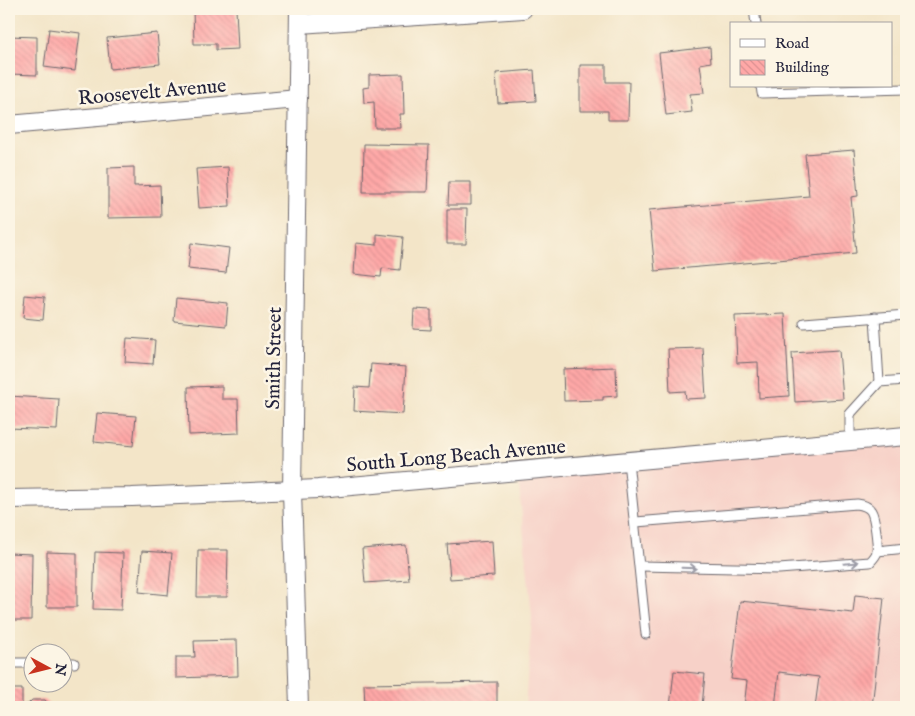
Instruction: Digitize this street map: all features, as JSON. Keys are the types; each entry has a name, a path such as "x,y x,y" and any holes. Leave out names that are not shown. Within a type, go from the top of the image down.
{"street":[{"path":"299,17 523,9"},
{"name":"Smith Street","path":"299,17 292,491 299,707"},
{"name":"Roosevelt Avenue","path":"9,125 298,99"},
{"name":"South Long Beach Avenue","path":"9,499 292,491 906,436"}],"lane":[{"path":"754,9 756,22"},
{"path":"761,88 762,93 906,89"},
{"path":"804,324 906,315"},
{"path":"876,317 879,382"},
{"path":"850,441 850,414 879,382 906,380"},
{"path":"628,461 636,522 646,634"},
{"path":"636,522 857,504 866,506 871,511 874,520 877,551 870,562 780,569 640,566"},
{"path":"877,551 906,548"},
{"path":"9,663 22,663"}],"shaded area":[{"path":"906,430 906,707 525,707 532,617 517,466"}],"building":[{"path":"193,9 236,9 238,49 216,50 216,44 194,44"},
{"path":"49,29 80,33 75,71 44,67"},
{"path":"157,33 160,64 110,69 107,38"},
{"path":"9,36 37,37 37,75 9,74"},
{"path":"710,47 711,62 700,64 704,93 690,94 692,112 666,115 659,53"},
{"path":"580,65 606,65 606,82 629,82 628,120 608,120 608,111 580,111"},
{"path":"534,70 536,101 498,103 496,73"},
{"path":"403,74 404,114 400,114 401,128 375,128 374,102 364,103 363,88 369,87 369,75"},
{"path":"364,144 429,145 427,192 363,192"},
{"path":"854,150 858,196 851,197 856,253 655,271 649,210 809,196 805,154"},
{"path":"134,167 134,186 160,185 161,217 108,218 108,168"},
{"path":"228,167 230,206 199,208 196,169"},
{"path":"449,182 471,182 471,205 448,205"},
{"path":"447,209 467,209 466,244 447,244"},
{"path":"377,234 403,237 400,270 382,268 381,277 354,274 356,243 377,245"},
{"path":"191,243 229,248 226,273 188,269"},
{"path":"25,295 45,297 43,320 23,318"},
{"path":"176,298 228,303 226,326 174,321"},
{"path":"414,309 431,310 431,330 413,329"},
{"path":"785,314 789,396 759,398 758,362 737,363 735,316"},
{"path":"127,338 155,340 153,364 125,362"},
{"path":"703,348 706,398 686,399 685,391 670,392 668,349"},
{"path":"839,350 843,399 795,402 792,353"},
{"path":"371,364 406,367 403,414 354,411 355,387 369,388"},
{"path":"616,367 617,396 603,397 603,400 564,401 563,369"},
{"path":"222,386 222,399 238,399 239,433 189,435 188,387"},
{"path":"9,396 59,399 57,430 9,428"},
{"path":"97,413 136,416 133,446 94,442"},
{"path":"492,541 494,576 450,579 447,544"},
{"path":"406,545 409,580 365,583 362,549"},
{"path":"198,550 228,550 227,597 197,597"},
{"path":"142,551 172,553 168,595 139,592"},
{"path":"47,552 77,553 77,607 47,607"},
{"path":"95,552 123,553 121,610 93,609"},
{"path":"9,553 32,554 31,620 9,620"},
{"path":"855,595 884,598 872,707 815,707 819,677 779,672 775,707 744,707 747,681 731,679 740,601 853,613"},
{"path":"237,640 238,676 176,678 176,657 195,657 194,641"},
{"path":"674,671 705,674 702,707 670,707"},
{"path":"9,679 11,689 22,689 22,705 28,704 32,700 45,700 49,704 54,704 54,707 9,707"},
{"path":"497,682 497,707 365,707 364,684"}]}
